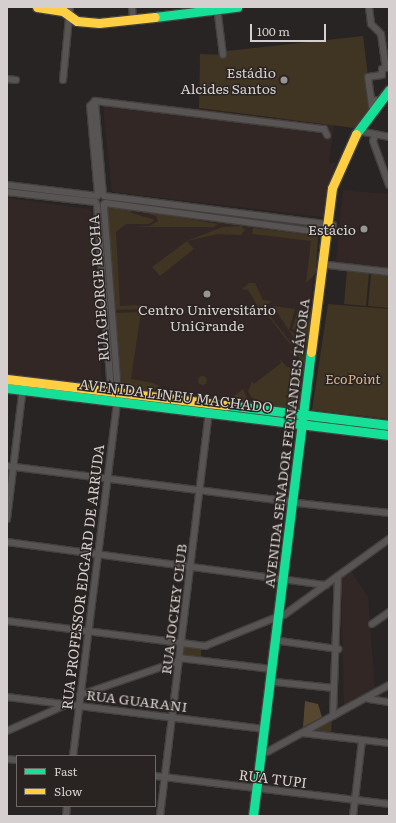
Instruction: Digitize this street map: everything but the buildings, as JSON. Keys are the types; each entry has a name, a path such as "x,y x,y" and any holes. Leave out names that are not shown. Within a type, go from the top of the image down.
{"main road":[{"path":"37,7 70,11 85,23 237,7"},
{"name":"AVENIDA SENADOR FERNANDES TÁVORA","path":"307,416 329,227 332,188 346,150 389,90"},
{"name":"AVENIDA SENADOR FERNANDES TÁVORA","path":"253,816 267,752 276,682 281,616 294,502 328,265 329,227 342,175 364,132 389,101"},
{"name":"AVENIDA LINEU MACHADO","path":"7,379 37,392 115,395"},
{"path":"37,392 38,382"},
{"name":"AVENIDA LINEU MACHADO","path":"7,388 38,382 115,395 210,408 304,426 389,435"},
{"name":"AVENIDA LINEU MACHADO","path":"210,408 307,416 389,425"},
{"name":"AVENIDA SENADOR FERNANDES TÁVORA","path":"259,816 264,729 271,669 281,616"}],"street":[{"path":"132,7 133,19"},
{"path":"369,7 372,24 381,34 386,68 382,69 382,75 368,77 372,106 389,85"},
{"path":"217,8 223,55"},
{"path":"63,80 70,11"},
{"path":"7,79 16,80"},
{"name":"RUA GEORGE ROCHA","path":"115,395 90,106 95,101 324,129 327,135"},
{"path":"364,132 375,135 389,136"},
{"path":"375,135 374,144 389,185"},
{"path":"7,185 99,198 249,215 329,227"},
{"path":"7,192 99,198 105,204 248,222 329,227"},
{"name":"RUA GEORGE ROCHA","path":"105,204 115,395"},
{"path":"248,222 249,215"},
{"path":"328,265 389,272"},
{"path":"7,519 10,466 23,385"},
{"name":"RUA PROFESSOR EDGARD DE ARRUDA","path":"73,755 115,395"},
{"name":"RUA JOCKEY CLUB","path":"160,816 210,408"},
{"path":"10,466 389,513"},
{"path":"7,621 88,630 204,646 281,616 326,585 389,538"},
{"path":"7,542 190,565 326,585"},
{"path":"333,716 338,649 338,576"},
{"path":"372,624 389,612"},
{"path":"280,641 338,649"},
{"path":"80,695 179,659 271,669"},
{"path":"276,682 334,688"},
{"path":"267,752 333,716 369,699 389,685"},
{"name":"RUA GUARANI","path":"7,697 173,716 264,729"},
{"path":"369,699 389,702"},
{"path":"7,730 68,704"},
{"path":"302,733 389,743"},
{"path":"353,816 362,741"},
{"name":"RUA TUPI","path":"156,776 389,804"}],"shaded area":[{"path":"102,97 334,125 329,163 335,163 323,217 112,192"},
{"name":"Estácio","path":"343,190 389,194 389,268 336,263"},
{"path":"7,198 91,209 102,385 7,374"},
{"path":"107,205 318,236 299,409 126,388 122,385"},
{"path":"351,571 368,597 375,690 344,706 341,579"},
{"path":"305,701 318,704 322,717 303,727"}],"green space":[{"name":"Estádio Alcides Santos","path":"363,36 372,106 354,128 199,108 200,54 227,55 227,51"},
{"path":"107,205 128,208 132,213 155,220 149,224 126,224 116,232 120,306 142,305 141,309 114,310"},
{"path":"132,209 218,224 214,227 132,227 150,226 158,221 156,216"},
{"path":"241,226 245,230 241,235 218,234 187,241 222,227"},
{"path":"253,228 318,236 316,273 306,283 311,241 252,234"},
{"path":"187,241 194,249 160,276 152,267"},
{"path":"347,271 369,273 366,306 344,304"},
{"path":"371,274 389,276 389,308 368,306"},
{"path":"249,283 255,283 263,300 272,301 260,310 248,290 242,289"},
{"name":"EcoPoint","path":"328,304 389,309 389,419 312,410"},
{"path":"273,306 295,309 289,330 296,334 298,339 296,341 276,311 270,308"},
{"path":"298,310 312,312 304,379 300,372 301,359 290,352 301,348 302,312 298,314 296,330 292,329"},
{"path":"141,312 131,379 154,383 160,387 150,391 122,385 114,313"},
{"path":"267,312 291,343 288,347 290,344 269,317 263,315"},
{"path":"280,359 287,367 295,368 303,385 299,410 280,407 252,398 248,392 252,381 254,384 281,363"},
{"path":"200,376 204,376 206,380 204,384 200,384 198,382 198,378"},
{"path":"243,389 248,400 266,406 233,401 234,396"},
{"path":"184,644 201,645 201,657 184,655"},
{"path":"332,720 331,733 318,732 317,728"}],"traffic: fast":[{"path":"155,17 237,7"},
{"path":"356,134 389,90"},
{"path":"253,816 311,352"},
{"path":"7,388 389,435"},
{"path":"226,405 389,425"}],"traffic: slow":[{"path":"37,7 63,11 77,21 99,23 155,17"},
{"path":"311,352 332,188 356,134"},
{"path":"7,379 226,405"}],"place":[{"name":"Estádio Alcides Santos","path":"284,80"},
{"name":"Estácio","path":"364,229"},
{"name":"Centro Universitário UniGrande","path":"207,294"}]}
